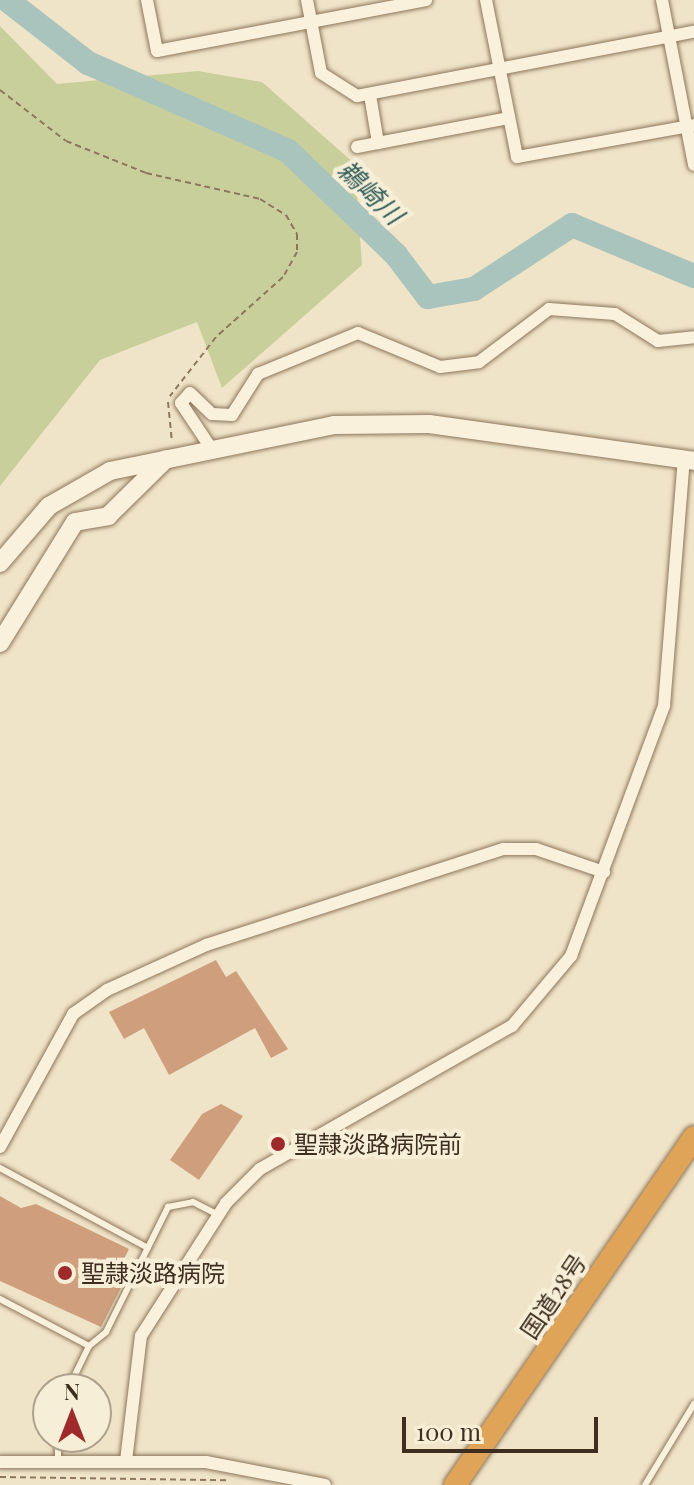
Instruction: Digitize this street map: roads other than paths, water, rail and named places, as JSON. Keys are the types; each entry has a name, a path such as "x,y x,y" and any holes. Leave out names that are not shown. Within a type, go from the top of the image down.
{"highway":[{"name":"国道28号","path":"455,1485 694,1137"}],"street":[{"path":"147,0 157,51 426,0"},
{"path":"307,0 321,73 347,95 370,95 500,72 694,32"},
{"path":"486,0 517,157 690,125"},
{"path":"662,0 690,125 694,165"},
{"path":"370,95 378,143"},
{"path":"357,147 509,118"},
{"path":"211,448 181,403 190,393 212,414 232,415 258,374 358,333 440,367 479,362 549,309 615,314 658,341 694,337"},
{"path":"0,563 49,506 86,483 175,452 380,421 689,460 664,706 571,956 512,1026 260,1169 218,1215 141,1336 126,1461"},
{"path":"0,643 75,522 108,516 175,452"},
{"path":"0,1147 73,1014 107,990 206,945 504,849 536,849 604,872"},
{"path":"0,1462 126,1461 262,1469 325,1485"}],"lane":[{"path":"0,1168 148,1248"},
{"path":"76,1373 89,1346 106,1332 148,1248 176,1203 193,1202 218,1215"},
{"path":"0,1299 89,1346"},
{"path":"645,1485 694,1404"},
{"path":"58,1453 58,1461"}],"waterway":[{"name":"鵜崎川","path":"7,0 88,63 288,151 396,255 428,297 474,289 572,225 694,276"}],"place":[{"name":"聖隷淡路病院前","path":"278,1144"},
{"name":"聖隷淡路病院","path":"65,1273"}]}
